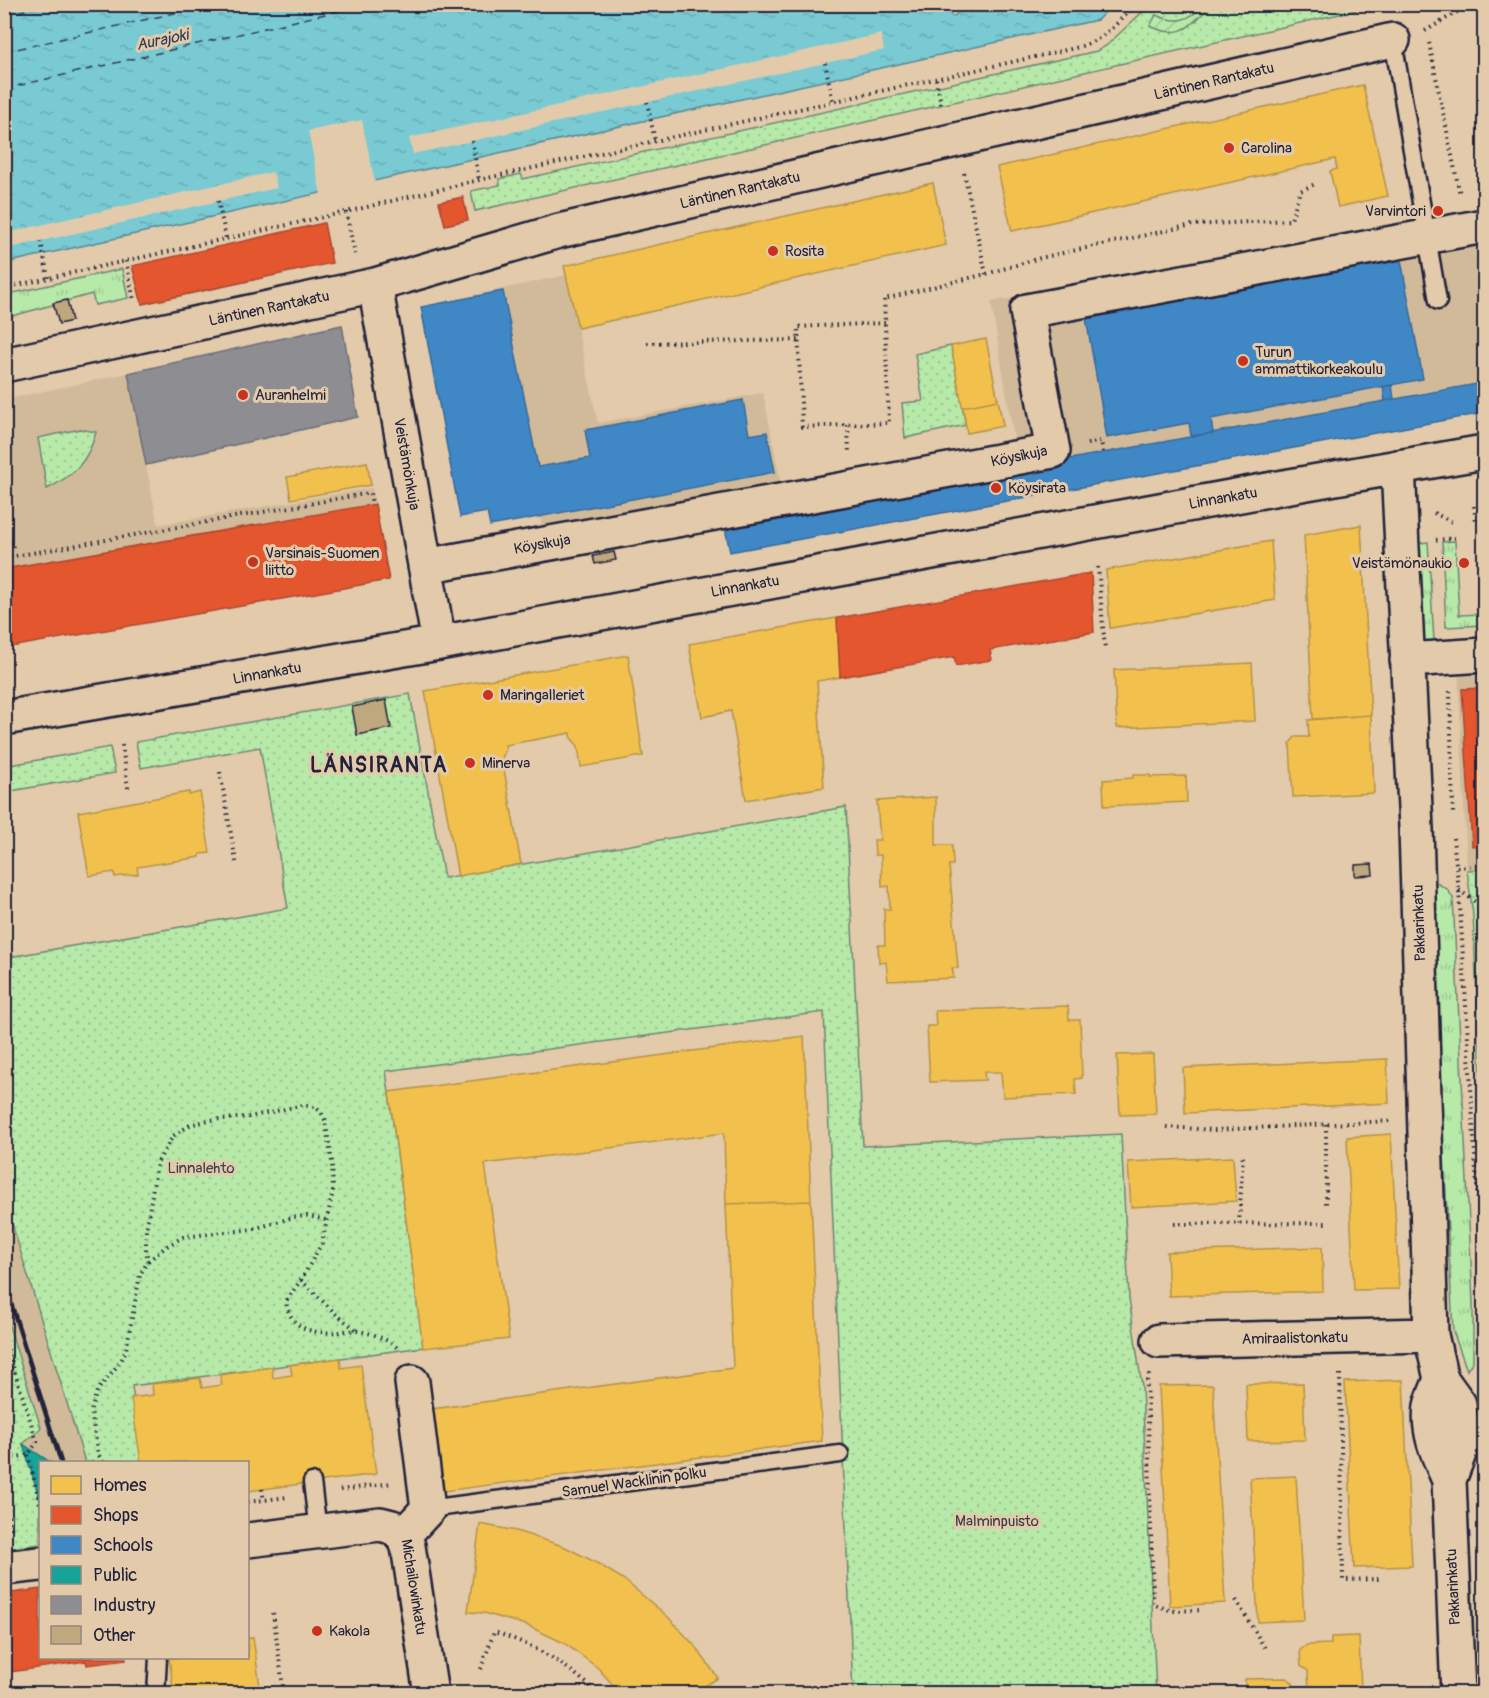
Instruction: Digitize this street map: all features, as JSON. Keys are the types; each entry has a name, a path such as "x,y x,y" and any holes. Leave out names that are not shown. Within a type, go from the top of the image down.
{"street":[{"name":"Läntinen Rantakatu","path":"4,364 375,285 559,231 1393,40"},
{"name":"Köysikuja","path":"425,566 1053,451 1027,311 1456,231"},
{"name":"Veistämönkuja","path":"375,285 439,643"},
{"name":"Linnankatu","path":"4,718 439,643 1398,466 1485,452"},
{"name":"Pakkarinkatu","path":"1398,466 1416,828 1431,1335 1441,1379 1431,1407 1431,1424 1434,1445 1449,1480 1458,1694"},
{"path":"1407,660 1485,655"},
{"name":"Amiraalistonkatu","path":"1159,1341 1431,1335"},
{"path":"408,1367 428,1509"},
{"name":"Michailowinkatu","path":"428,1509 403,1536 408,1546 431,1694"},
{"path":"249,1540 380,1524 392,1527 403,1536"}],"lane":[{"path":"1393,40 1456,231 1438,301"},
{"name":"Samuel Wacklinin polku","path":"428,1509 840,1454"},
{"path":"312,1482 318,1531"},
{"path":"156,1694 158,1659"}],"path":[{"path":"4,288 1087,45 1103,37 1136,4"},
{"path":"1393,40 1426,31 1471,4"},
{"path":"1426,31 1460,196 1456,231"},
{"path":"825,63 833,102"},
{"path":"936,79 942,110"},
{"path":"647,102 656,141"},
{"path":"472,141 479,180"},
{"path":"964,170 986,274"},
{"path":"885,323 798,327 802,427 889,423 885,323 884,299 1040,258 1192,225 1291,220 1300,191 1317,183"},
{"path":"218,201 226,238"},
{"path":"346,212 356,254"},
{"path":"41,241 48,278"},
{"path":"125,303 134,302 126,261"},
{"path":"647,343 798,340"},
{"path":"4,558 370,493 372,504"},
{"path":"1474,506 1476,522"},
{"path":"1434,513 1454,523"},
{"path":"1436,540 1455,538"},
{"path":"4,543 12,542 13,548 4,549"},
{"path":"1098,567 1105,649"},
{"path":"1446,657 1449,680 1453,815"},
{"path":"122,745 128,788"},
{"path":"220,772 236,862"},
{"path":"1453,827 1485,1302"},
{"path":"1457,867 1485,866"},
{"path":"1459,890 1485,908"},
{"path":"148,1261 146,1231 157,1163 173,1136 190,1125 209,1119 249,1117 303,1105 315,1107 325,1120 332,1162 333,1190 322,1244 286,1301 287,1312 293,1322 307,1330 324,1333 357,1330"},
{"path":"1166,1127 1215,1130 1398,1121"},
{"path":"1326,1124 1326,1204"},
{"path":"1239,1224 1243,1153"},
{"path":"102,1461 98,1454 91,1411 97,1391 121,1361 126,1350 140,1275 148,1261 166,1245 183,1237 253,1229 294,1217 307,1216 326,1220"},
{"path":"1174,1224 1327,1223"},
{"path":"301,1280 336,1314 357,1330 395,1346 408,1367"},
{"path":"4,1338 37,1442 28,1455 4,1459"},
{"path":"1340,1374 1342,1580 1380,1579"},
{"path":"1147,1380 1153,1604 1172,1611 1203,1610"},
{"path":"28,1455 39,1500"},
{"path":"262,1489 264,1500"},
{"path":"4,1492 21,1566"},
{"path":"1236,1600 1266,1650"},
{"path":"273,1613 284,1694"},
{"path":"481,1669 494,1632 518,1640 559,1661 599,1694"}],"shaded area":[{"name":"Turun ammattikorkeakoulu","path":"1394,227 1484,232 1484,413 730,552 721,501 543,532 537,503 460,517 421,307 566,275 598,423 763,393 782,488 1015,445 991,302"},
{"path":"128,373 158,525 372,488 389,580 5,648 4,400"},
{"path":"1484,666 1484,869 1467,870 1458,668"},
{"path":"4,1201 85,1461 39,1461 39,1497 23,1444 41,1428 5,1310"}],"green space":[{"path":"1206,4 1212,5 1185,29 1170,32 1150,26 1156,15 1171,20 1183,19 1194,14"},
{"path":"1356,4 1357,10 475,211 471,191 500,185 499,179 521,174 523,179 1097,51 1106,46 1150,5"},
{"path":"122,269 128,298 95,305 92,294 5,318 4,295"},
{"path":"951,346 966,425 905,438 902,403 923,401 915,354"},
{"path":"80,429 96,432 89,452 72,473 47,489 38,438"},
{"path":"1455,541 1459,615 1484,614 1484,625 1446,627 1442,542"},
{"path":"1428,542 1434,641 1423,641 1414,544"},
{"name":"Linnalehto","path":"410,694 444,878 846,807 863,1146 1121,1134 1129,1298 1142,1387 1156,1693 853,1693 824,1012 386,1071 423,1347 132,1386 142,1461 85,1461 5,1201 4,958 288,908 260,747 141,768 136,742"},
{"path":"110,747 115,773 5,792 5,766"},
{"path":"1484,869 1484,1135 1473,915 1467,870"},
{"path":"1430,879 1447,889 1453,898 1473,1303 1473,1361 1467,1370 1453,1331"},
{"path":"4,1310 41,1428 23,1444 39,1497 39,1544 5,1549"}],"water":[{"name":"Aurajoki","path":"941,4 953,17 960,11 954,5 1113,5 1097,20 5,263 4,5"}],"pier":[{"path":"881,34 884,50 413,154 409,138"},
{"path":"362,120 375,183 321,195 308,131"},
{"path":"273,172 277,188 5,249 5,233"}],"building: Homes":[{"name":"Carolina","path":"1363,85 1388,196 1338,207 1330,171 1337,169 1335,159 1012,231 997,167"},
{"name":"Rosita","path":"933,183 946,245 578,328 564,266"},
{"path":"986,339 1003,426 967,433 951,346"},
{"path":"998,400 1003,426 967,433 963,407"},
{"path":"367,462 371,485 291,499 287,477"},
{"path":"1361,525 1371,715 1313,719 1304,535"},
{"path":"1271,541 1275,600 1110,628 1106,570"},
{"path":"837,618 840,677 817,681 824,787 746,800 731,711 702,717 689,644"},
{"name":"Minerva","path":"628,655 643,756 581,767 578,746 571,738 571,733 505,745 506,749 502,758 521,864 458,876 425,691"},
{"path":"1252,663 1255,721 1117,728 1114,670"},
{"path":"1371,715 1374,793 1293,797 1290,743 1295,737 1309,737 1308,720"},
{"path":"1133,775 1186,776 1187,802 1104,806 1103,780 1133,778"},
{"path":"189,792 189,795 200,792 210,853 200,854 200,857 137,867 138,874 115,877 114,872 89,876 78,812"},
{"path":"936,797 936,845 952,845 953,865 949,865 958,968 952,968 954,978 888,981 886,962 879,963 878,945 885,945 884,909 890,909 889,886 882,887 881,855 875,855 874,840 880,840 877,801"},
{"path":"1068,1006 1069,1020 1080,1020 1082,1078 1075,1079 1076,1094 1003,1097 1001,1072 984,1072 985,1080 930,1082 927,1026 936,1026 935,1011"},
{"path":"804,1036 811,1201 726,1204 724,1133 485,1164 509,1339 423,1348 389,1092"},
{"path":"1153,1054 1156,1114 1120,1115 1117,1055"},
{"path":"1387,1059 1389,1103 1185,1113 1183,1068"},
{"path":"1391,1134 1399,1289 1354,1290 1347,1137"},
{"path":"1233,1157 1236,1201 1131,1207 1128,1162"},
{"path":"811,1201 822,1441 444,1491 432,1409 733,1368 726,1204"},
{"path":"1322,1247 1323,1291 1169,1296 1167,1252"},
{"path":"340,1358 341,1368 361,1365 376,1474 249,1491 249,1461 141,1461 131,1398 153,1395 152,1384 200,1378 202,1388 222,1385 220,1375 272,1367 273,1378 292,1375 290,1365"},
{"path":"1403,1380 1412,1566 1354,1568 1345,1382"},
{"path":"1303,1383 1305,1440 1248,1441 1246,1384"},
{"path":"1213,1385 1225,1603 1170,1606 1159,1386"},
{"path":"1296,1476 1304,1620 1258,1622 1250,1478"},
{"path":"480,1524 516,1531 563,1546 623,1579 667,1616 695,1646 718,1678 692,1694 621,1694 598,1668 564,1643 526,1625 484,1613 468,1612"},
{"path":"1359,1636 1361,1694 1309,1694 1308,1671 1301,1666 1300,1650 1307,1645 1331,1644 1331,1637"},
{"path":"253,1637 261,1694 174,1694 169,1659 249,1659 249,1638"},
{"path":"1287,1678 1293,1683 1294,1694 1246,1694 1245,1679"},
{"path":"1183,1686 1184,1694 1156,1694 1156,1687"}],"building: Shops":[{"path":"463,197 468,220 445,225 439,202"},
{"path":"324,223 332,263 142,304 132,266"},
{"path":"375,504 389,580 11,647 4,608 4,569"},
{"path":"1091,573 1094,632 990,650 992,660 956,666 954,657 840,677 837,618"},
{"path":"1484,688 1484,845 1472,846 1462,689"},
{"path":"39,1589 39,1659 126,1660 87,1665 86,1661 4,1673 4,1594"}],"building: Schools":[{"path":"1401,260 1423,379 1211,419 1213,433 1191,436 1189,423 1107,438 1086,318"},
{"path":"503,291 538,467 590,458 585,430 743,400 749,435 767,432 775,472 490,526 487,512 460,517 421,307"},
{"name":"Köysirata","path":"1480,355 1484,355 1484,413 730,552 724,523 1482,383 1477,364"},
{"path":"1392,385 1394,399 1385,401 1383,387"}],"building: Public":[{"path":"23,1444 48,1461 39,1461 39,1497"}],"building: Industry":[{"name":"Auranhelmi","path":"342,325 358,417 146,465 128,373"}],"building: Other":[{"path":"67,300 72,321 59,324 53,303"},
{"path":"614,552 616,560 595,564 593,556"},
{"path":"386,700 391,728 357,735 352,707"},
{"path":"1372,864 1373,875 1355,876 1355,865"}],"ferry route":[{"path":"4,15 51,4"},
{"path":"4,52 214,4"},
{"path":"4,89 368,4"}],"railway":[{"path":"4,1281 61,1461"}],"place":[{"name":"Carolina","path":"1229,148"},
{"name":"Varvintori","path":"1438,211"},
{"name":"Rosita","path":"773,251"},
{"name":"Turun ammattikorkeakoulu","path":"1243,361"},
{"name":"Auranhelmi","path":"243,395"},
{"name":"Köysirata","path":"996,488"},
{"name":"Varsinais-Suomen liitto","path":"253,562"},
{"name":"Veistämönaukio","path":"1464,563"},
{"name":"Maringalleriet","path":"488,695"},
{"name":"Minerva","path":"470,763"},
{"name":"Kakola","path":"317,1631"}],"district":[{"name":"LÄNSIRANTA","path":"379,765"}],"park label":[{"name":"Malminpuisto","path":"997,1521"}]}
